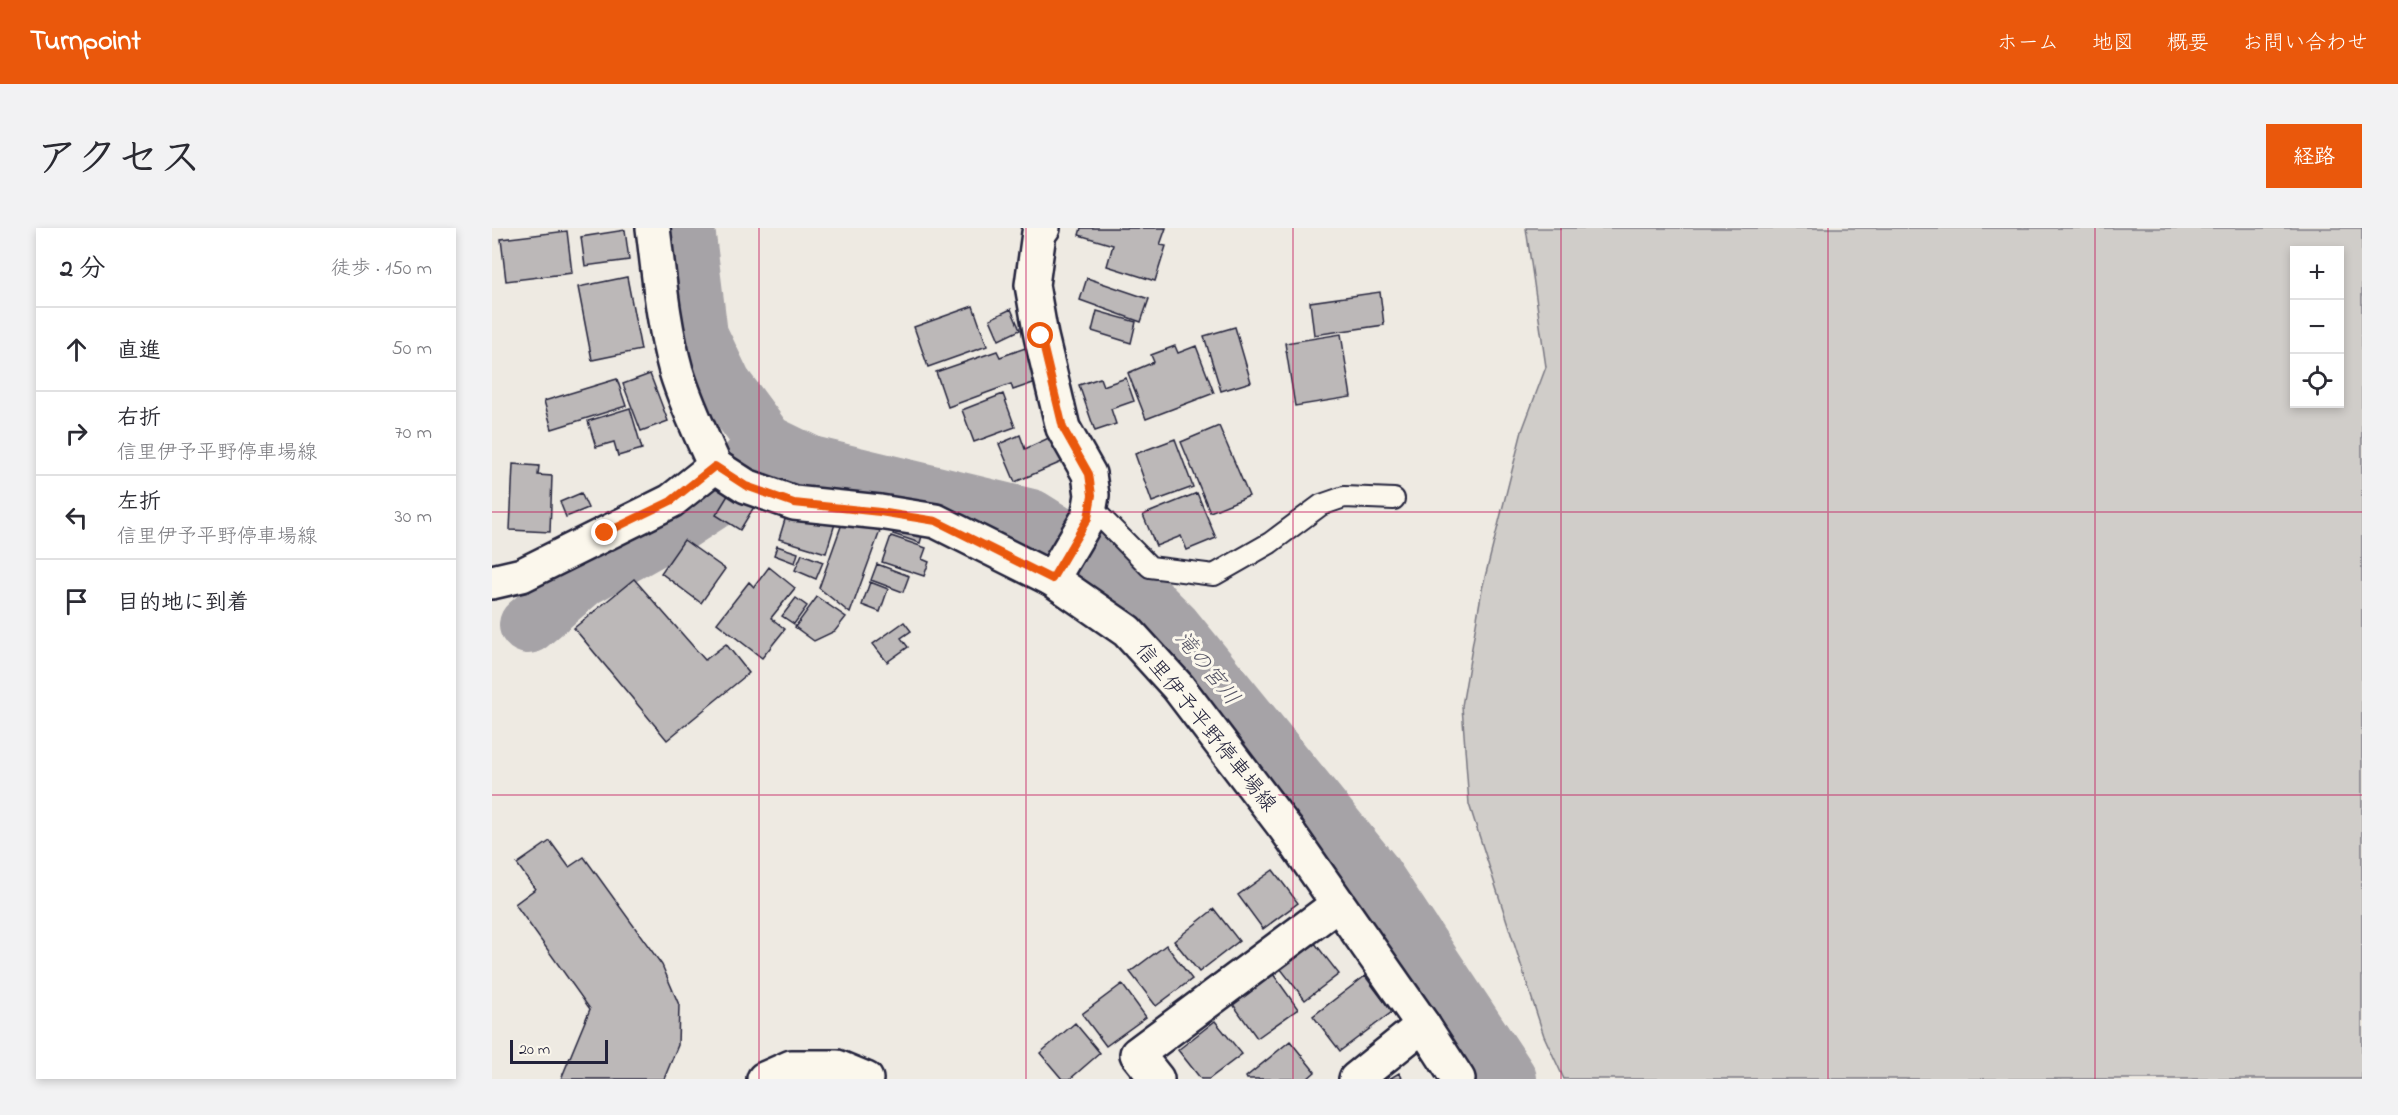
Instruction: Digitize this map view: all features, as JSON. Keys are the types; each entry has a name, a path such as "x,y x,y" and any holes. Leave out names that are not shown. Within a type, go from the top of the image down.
{"main road":[{"path":"492,582 522,574 671,501 715,466 676,371 659,282 653,228"},
{"path":"1043,228 1039,233 1032,285 1041,336 1063,428 1089,474 1092,495 1089,512 1055,574"},
{"name":"信里伊予平野停車場線","path":"715,466 746,486 794,503 880,512 936,521 1055,574 1127,631 1178,687 1286,829 1458,1079"},
{"path":"1157,1079 1137,1054 1338,904"},
{"path":"1356,1079 1423,1025"},
{"path":"764,1079 791,1067 814,1066 837,1066 866,1079"}],"lane":[{"path":"1089,512 1150,567 1214,575 1270,543 1321,505 1344,497 1394,499"}],"shaded area":[{"path":"1526,228 2362,228 2362,1079 1564,1079 1544,1036 1469,804 1462,706 1482,589 1522,431 1546,367"}],"building":[{"path":"1081,228 1166,228 1160,245 1166,246 1155,281 1107,266 1113,245 1079,235"},
{"path":"625,230 629,260 585,266 581,237"},
{"path":"567,231 572,273 506,281 501,239"},
{"path":"627,277 641,350 592,360 578,287"},
{"path":"1087,278 1149,299 1141,322 1080,300"},
{"path":"1380,292 1384,325 1314,335 1310,302"},
{"path":"973,306 987,346 928,367 914,327"},
{"path":"1011,309 1020,330 999,340 990,319"},
{"path":"1097,311 1136,322 1131,343 1092,331"},
{"path":"1235,327 1251,382 1221,391 1204,336"},
{"path":"1341,334 1351,397 1295,406 1285,343"},
{"path":"1031,346 1039,381 1013,390 1011,384 948,407 936,372 997,351 1000,357"},
{"path":"1175,346 1178,353 1196,346 1214,393 1146,419 1128,373 1154,362 1151,355"},
{"path":"650,374 668,421 641,431 623,384"},
{"path":"1100,378 1103,386 1126,378 1134,401 1111,409 1116,424 1095,431 1079,385"},
{"path":"617,379 626,406 552,429 544,401"},
{"path":"1003,394 1015,427 974,442 962,410"},
{"path":"630,408 642,449 618,456 614,442 596,447 588,421"},
{"path":"1219,426 1249,496 1210,512 1181,442"},
{"path":"1020,435 1025,449 1053,436 1064,461 1015,482 999,444"},
{"path":"1175,439 1193,487 1152,502 1135,454"},
{"path":"513,464 539,466 538,475 552,476 550,532 510,530"},
{"path":"733,487 757,502 740,530 716,515"},
{"path":"581,493 588,508 566,517 560,502"},
{"path":"1197,493 1216,538 1187,550 1181,536 1156,546 1143,515"},
{"path":"790,503 837,517 826,553 779,539"},
{"path":"844,518 880,531 850,613 819,588"},
{"path":"898,521 924,529 920,543 893,534"},
{"path":"891,536 926,548 922,559 929,562 924,576 882,562"},
{"path":"684,540 725,569 701,603 661,573"},
{"path":"777,546 798,553 795,563 774,555"},
{"path":"802,554 823,562 816,579 795,570"},
{"path":"877,564 909,576 903,592 871,580"},
{"path":"769,567 795,588 771,618 785,629 762,658 717,623 749,582 754,587"},
{"path":"634,579 705,660 726,644 749,673 667,740 574,628"},
{"path":"870,582 888,589 880,612 862,605"},
{"path":"817,597 846,617 835,631 814,641 795,627"},
{"path":"796,598 807,606 794,624 782,616"},
{"path":"904,622 911,631 901,638 908,647 887,662 873,644"},
{"path":"550,841 569,867 584,857 662,965 679,1005 678,1045 664,1079 561,1079 590,1009 515,904 535,889 517,864"},
{"path":"1273,870 1298,903 1263,929 1238,895"},
{"path":"1214,909 1239,941 1199,972 1174,941"},
{"path":"1314,942 1339,974 1305,1000 1280,968"},
{"path":"1166,945 1192,979 1156,1006 1130,972"},
{"path":"1273,974 1298,1009 1257,1038 1232,1003"},
{"path":"1365,976 1392,1012 1340,1051 1313,1016"},
{"path":"1122,984 1146,1017 1106,1046 1082,1014"},
{"path":"1215,1021 1242,1054 1209,1079 1201,1079 1178,1050"},
{"path":"1075,1023 1100,1053 1070,1079 1062,1079 1040,1053"},
{"path":"1290,1041 1315,1072 1307,1079 1247,1079 1246,1077"},
{"path":"1399,1073 1403,1079 1389,1079"}],"waterway":[{"name":"滝の宮川","path":"686,228 699,335 723,385 766,443 811,465 1031,518 1117,572 1173,628 1371,872 1508,1079"},
{"path":"528,625 583,578 665,532 720,496 766,443"}],"route":[{"path":"605,533 671,501 715,466 746,486 794,503 880,512 936,521 1052,579 1088,518 1092,495 1089,474 1063,428 1041,336"}]}
